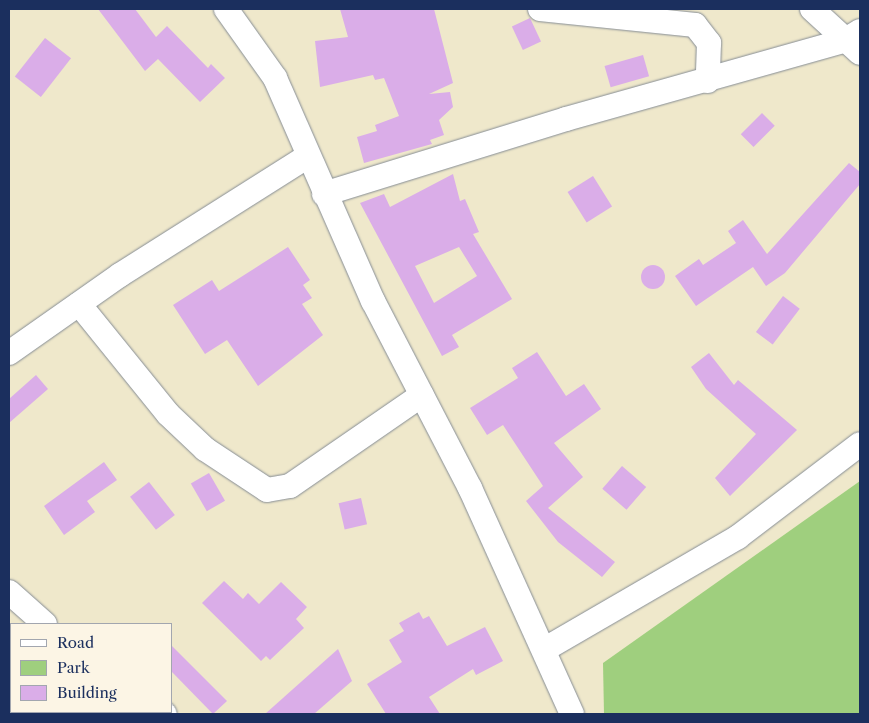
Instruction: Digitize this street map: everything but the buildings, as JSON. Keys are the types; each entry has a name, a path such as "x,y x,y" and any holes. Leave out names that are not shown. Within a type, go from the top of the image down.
{"street":[{"path":"226,9 275,78 324,194 546,649 572,714"},
{"path":"540,9 695,25 709,43 708,81"},
{"path":"812,9 855,42"},
{"path":"324,194 566,119 855,42"},
{"path":"9,353 78,304 308,156"},
{"path":"78,304 168,414 205,449 267,490 290,486 422,395"},
{"path":"546,649 738,537 805,491 860,444"},
{"path":"9,592 44,623"}],"green space":[{"path":"860,481 860,714 604,714 603,663"}]}
